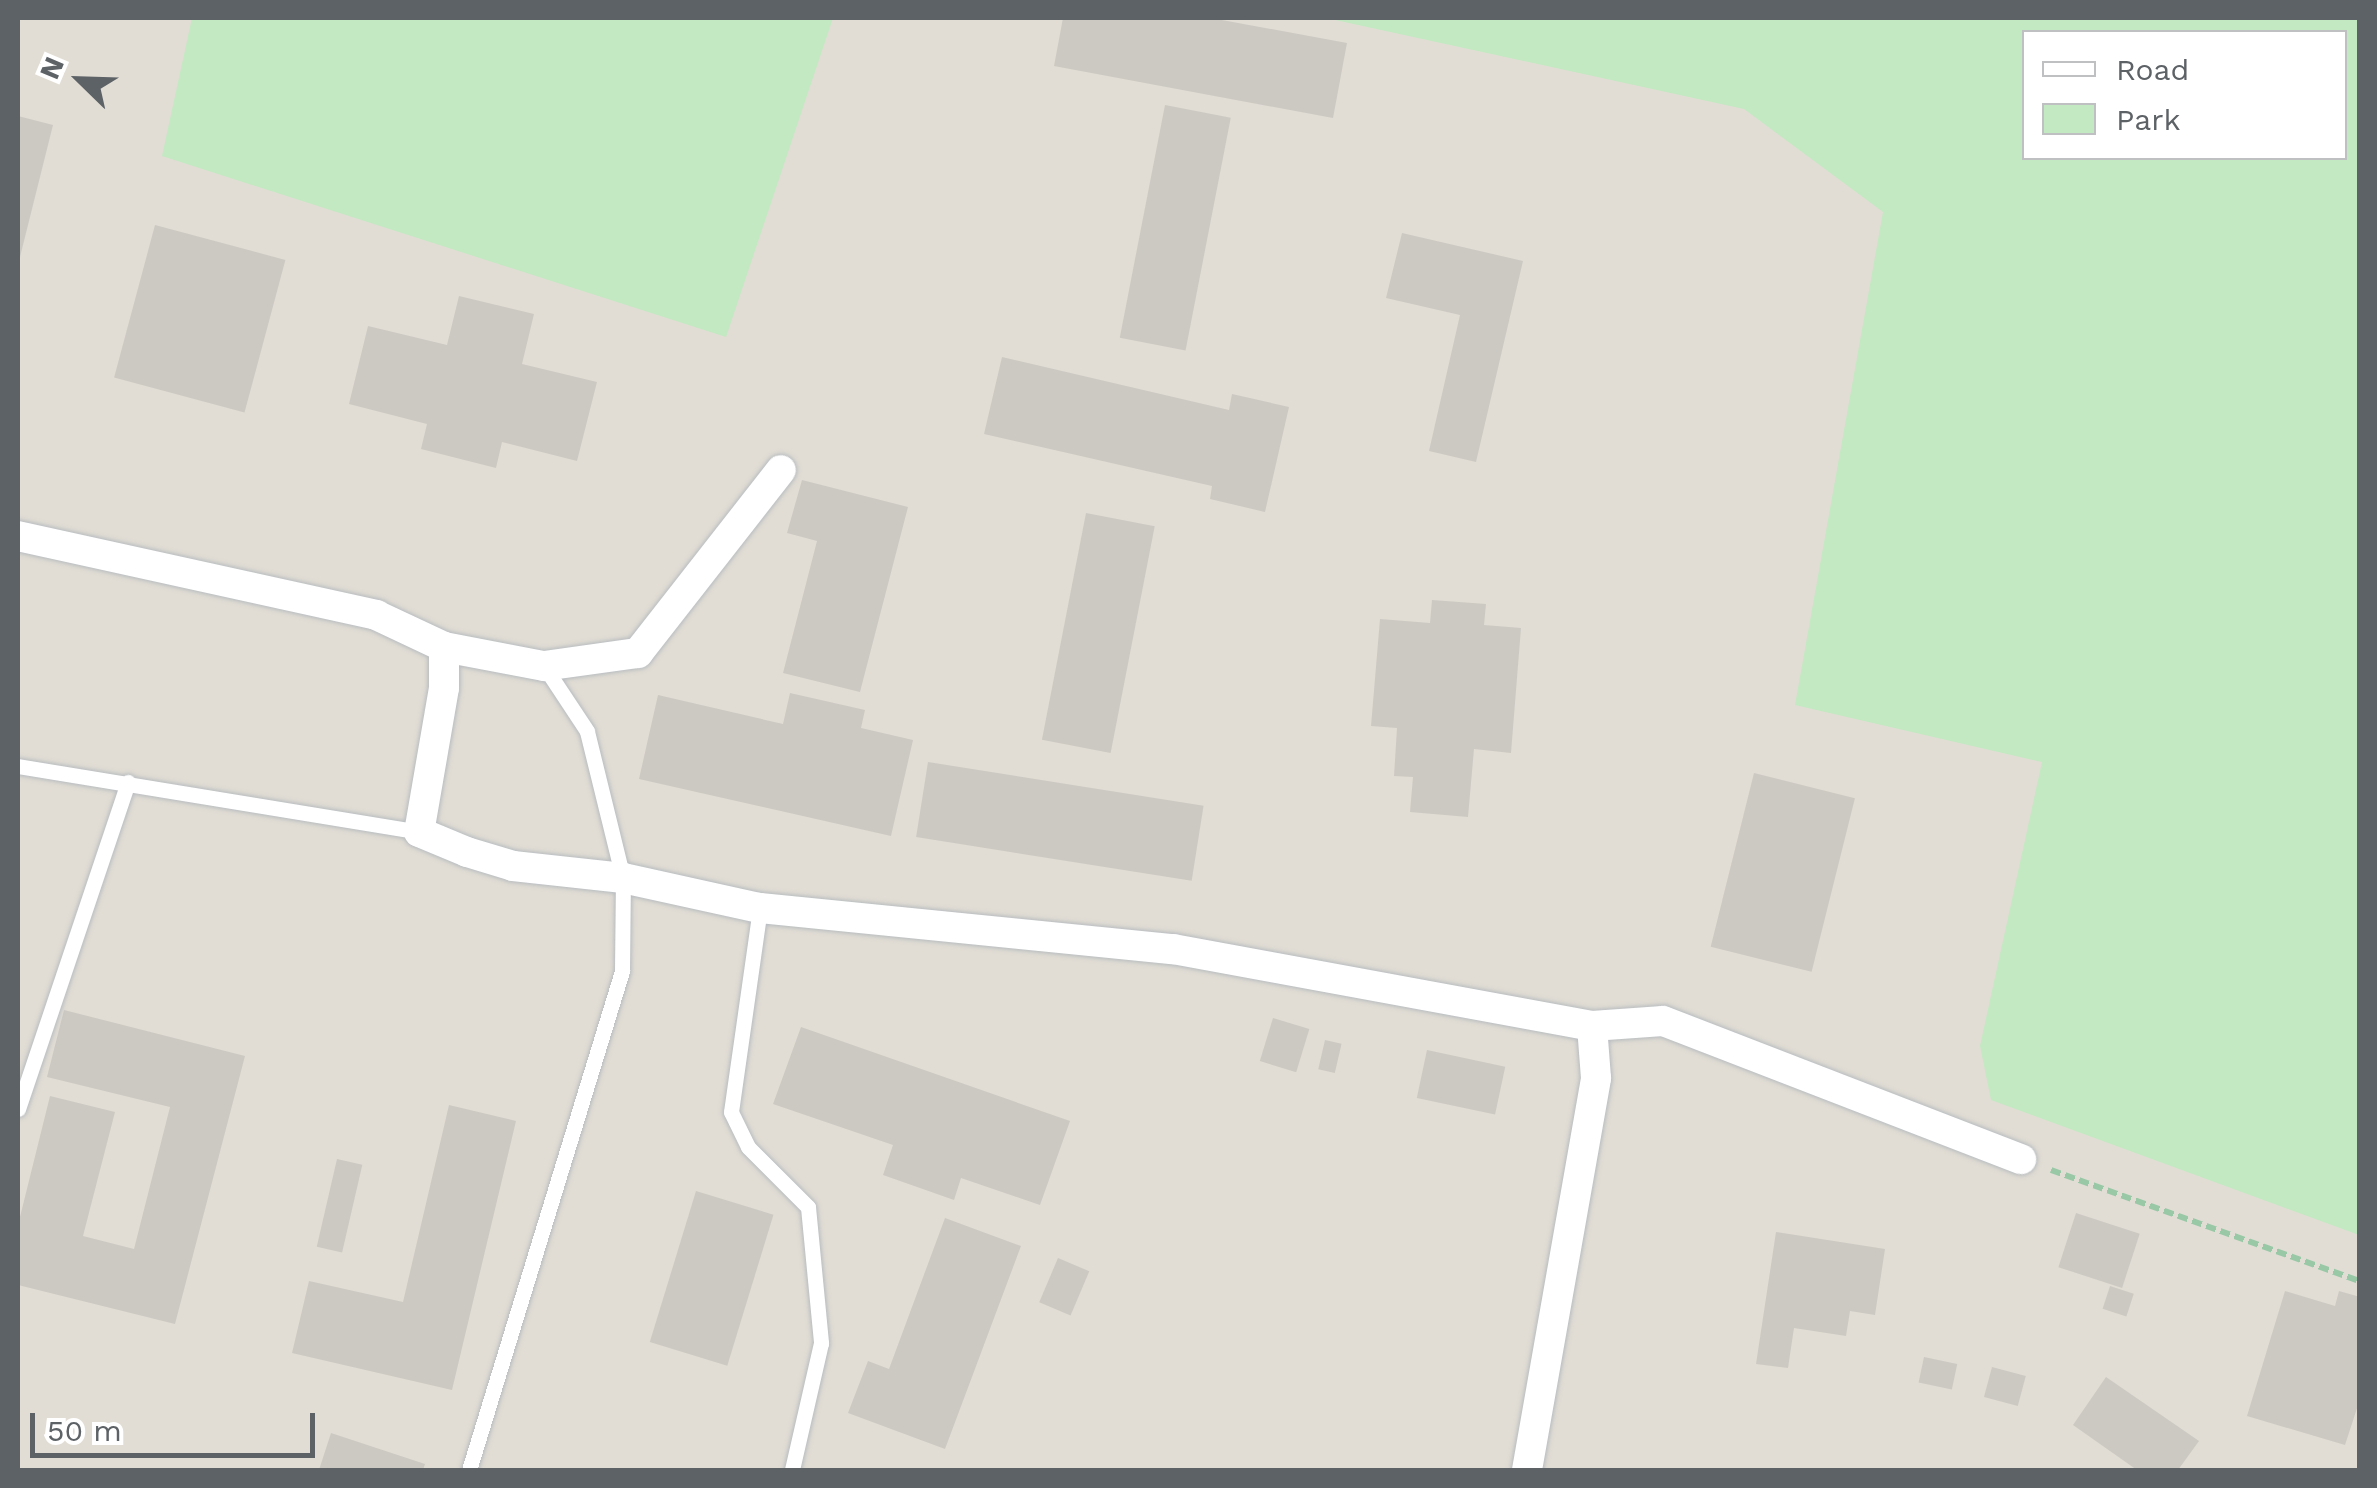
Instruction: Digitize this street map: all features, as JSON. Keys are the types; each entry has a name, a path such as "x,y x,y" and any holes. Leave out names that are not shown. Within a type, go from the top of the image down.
{"street":[{"path":"18,536 376,616 444,647 544,666 638,653 781,470"},
{"path":"444,647 444,688 419,832 513,866 623,878 760,908 1173,949 1592,1026 1664,1021 2022,1159"},
{"path":"1528,1470 1596,1078 1592,1026"}],"lane":[{"path":"469,1470 622,971 623,878 588,731 544,666"},
{"path":"18,766 419,832"},
{"path":"18,1109 128,782"},
{"path":"760,908 731,1112 748,1147 808,1207 820,1343 792,1470"}],"path":[{"path":"2022,1159 2360,1281"}],"shaded area":[{"path":"18,18 2359,18 2359,1470 18,1470"}],"green space":[{"path":"192,18 833,18 726,337 162,156"},
{"path":"1326,18 2359,18 2359,1235 1991,1100 1980,1046 2042,762 1795,705 1883,212 1744,109"}],"building":[{"path":"1063,18 1211,18 1347,43 1333,118 1054,66"},
{"path":"1165,105 1231,118 1186,350 1120,338"},
{"path":"18,116 53,125 19,261 18,261"},
{"path":"155,225 285,260 245,413 114,378"},
{"path":"1402,233 1523,261 1476,462 1429,451 1460,315 1386,298"},
{"path":"459,296 534,314 522,364 597,382 577,461 502,442 496,468 421,449 427,424 349,404 368,326 447,345"},
{"path":"1002,357 1229,410 1232,394 1289,407 1265,512 1210,499 1212,486 984,434"},
{"path":"802,480 908,507 860,692 783,673 817,541 787,533"},
{"path":"1086,513 1155,526 1111,753 1042,740"},
{"path":"1432,600 1486,604 1484,625 1521,628 1511,753 1474,749 1468,817 1410,812 1413,777 1394,776 1397,728 1371,726 1380,619 1430,623"},
{"path":"790,693 865,710 861,728 913,740 891,836 639,779 658,695 783,724"},
{"path":"928,762 1204,806 1192,881 916,837"},
{"path":"1754,773 1855,798 1812,972 1711,947"},
{"path":"64,1010 245,1056 175,1324 18,1285 18,1225 50,1096 115,1112 83,1236 134,1249 170,1107 47,1077"},
{"path":"1273,1018 1309,1029 1296,1072 1260,1061"},
{"path":"801,1027 1070,1121 1040,1205 961,1178 954,1200 883,1175 893,1145 773,1104"},
{"path":"1325,1040 1342,1044 1335,1073 1318,1069"},
{"path":"1427,1050 1505,1067 1495,1115 1417,1098"},
{"path":"449,1105 516,1121 452,1390 292,1353 309,1281 403,1302"},
{"path":"337,1159 362,1165 342,1253 317,1247"},
{"path":"696,1191 773,1215 727,1366 650,1342"},
{"path":"2076,1213 2140,1234 2122,1288 2058,1267"},
{"path":"945,1218 1021,1246 945,1449 848,1413 868,1361 889,1369"},
{"path":"1776,1232 1885,1249 1875,1315 1850,1311 1846,1336 1794,1328 1788,1368 1756,1364"},
{"path":"1058,1258 1089,1271 1071,1315 1039,1302"},
{"path":"2110,1286 2134,1294 2126,1317 2103,1309"},
{"path":"2285,1291 2335,1306 2339,1291 2360,1297 2360,1399 2345,1445 2247,1416"},
{"path":"1924,1357 1957,1364 1952,1390 1919,1382"},
{"path":"1992,1367 2026,1376 2018,1406 1984,1397"},
{"path":"2106,1377 2199,1441 2178,1470 2137,1470 2073,1425"},
{"path":"331,1433 425,1464 423,1470 319,1470"}]}
